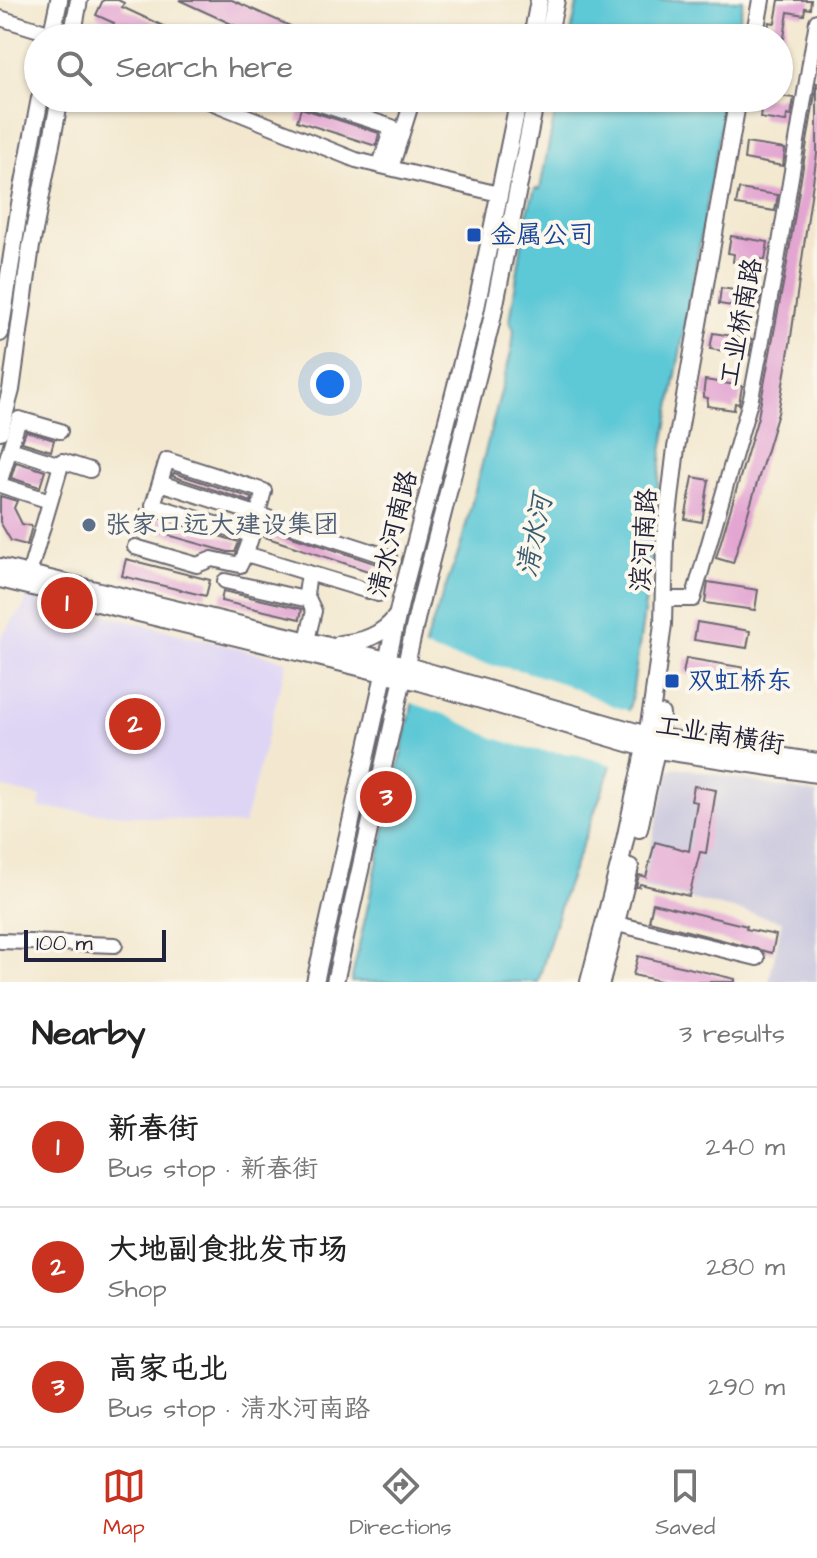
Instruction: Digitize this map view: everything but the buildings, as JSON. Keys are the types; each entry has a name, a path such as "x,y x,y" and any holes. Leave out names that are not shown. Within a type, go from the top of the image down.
{"main road":[{"path":"54,24 59,0"},
{"path":"75,24 79,0"},
{"path":"535,24 539,0"},
{"path":"551,24 556,0"},
{"path":"752,24 754,0"},
{"path":"755,24 761,0"},
{"path":"0,333 37,112"},
{"path":"0,431 11,390 31,246 57,112"},
{"name":"清水河南路","path":"315,982 397,616 463,364 516,112"},
{"name":"清水河南路","path":"335,982 410,645 492,319 533,112"},
{"name":"滨河南路","path":"601,982 611,922 651,742 671,621 668,599 677,486 739,112"},
{"path":"0,567 307,640 386,667"},
{"path":"0,579 359,668 386,667"},
{"path":"325,645 353,643 376,635 397,616"},
{"path":"399,696 422,676 410,645"},
{"name":"工业南横街","path":"386,667 651,742 817,774"},
{"path":"359,668 370,676 378,703"},
{"name":"工业南横街","path":"651,742 817,762"},
{"name":"滨河南路","path":"589,982 611,922"}],"street":[{"path":"0,18 24,26"},
{"name":"工业桥南路","path":"668,599 693,599 751,398 817,21"},
{"path":"236,112 356,160 499,194"},
{"path":"345,112 392,127 386,167"},
{"path":"386,167 409,112"},
{"path":"50,501 0,483 19,419 60,431"},
{"path":"10,449 61,465"},
{"path":"135,547 197,565 212,559 240,565 246,554 264,491 167,460 153,505 251,535"},
{"path":"29,574 62,461 90,470"},
{"path":"160,483 389,557 378,594 246,554"},
{"path":"307,640 314,611 306,594 309,573"},
{"path":"225,581 309,600"},
{"path":"611,922 757,958"},
{"path":"0,941 115,945"}],"shaded area":[{"path":"27,595 287,661 244,825 39,808 41,797 0,787 0,638 24,606"},
{"path":"678,767 817,794 817,982 769,982 782,921 641,887 669,772"}],"water":[{"path":"578,0 743,0 739,24 573,24"},
{"name":"清水河","path":"555,112 723,112 662,452 649,577 631,702 606,781 563,897 538,982 351,982 427,638 460,548 512,349 514,330 510,321 526,217 535,189 540,189"}],"pier":[{"path":"422,647 455,658 523,671 632,712 615,766 579,755 529,749 494,738 444,714 409,702"}],"place":[{"name":"金属公司","path":"474,235"},
{"name":"张家口远大建设集团","path":"89,525"},
{"name":"新春街","path":"67,603"},
{"name":"双虹桥东","path":"672,681"},
{"name":"大地副食批发市场","path":"135,724"},
{"name":"高家屯北","path":"386,797"}]}
